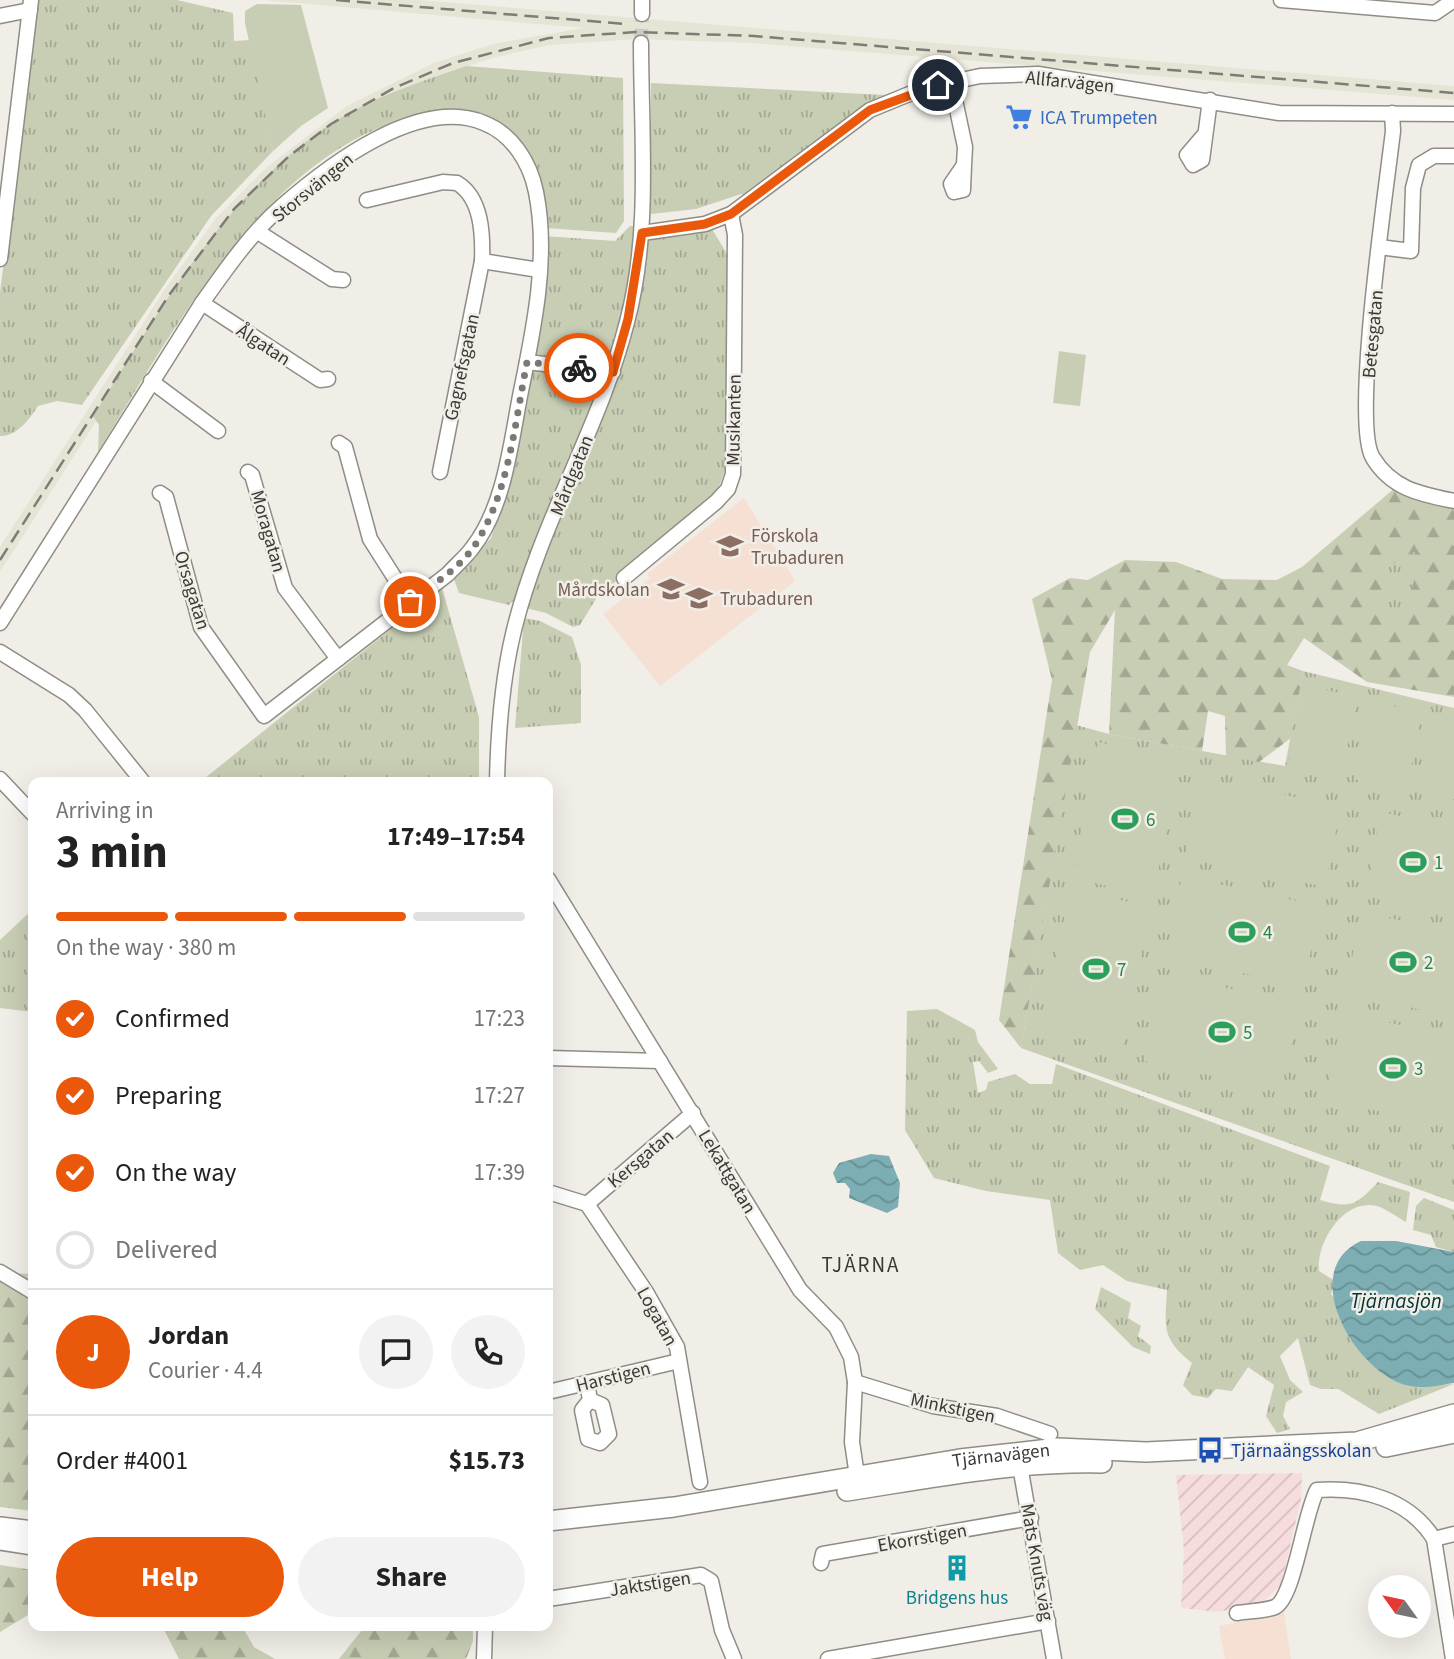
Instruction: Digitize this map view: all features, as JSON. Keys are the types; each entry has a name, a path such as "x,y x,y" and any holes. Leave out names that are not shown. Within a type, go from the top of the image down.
{"highway":[{"name":"Tjärnavägen","path":"553,1520 674,1507 960,1459 1058,1448 1146,1452 1357,1443 1454,1414"},
{"name":"Tjärnavägen","path":"553,1532 672,1519 1020,1466 1057,1462 1181,1464 1352,1454 1454,1433"},
{"path":"0,1527 28,1530"},
{"path":"0,1541 28,1544"}],"street":[{"path":"1281,0 1435,13 1454,0"},
{"path":"0,16 30,5 0,259"},
{"name":"Mårdgatan","path":"497,777 503,699 514,630 539,553 613,372 628,319 642,233 641,43"},
{"name":"Allfarvägen","path":"642,233 705,224 731,214 870,110 924,88 980,76 1038,74 1279,113 1454,114"},
{"path":"951,81 965,147 964,164"},
{"path":"1205,134 1210,100"},
{"name":"Betesgatan","path":"1392,113 1393,131 1370,342 1366,437 1371,457 1394,482 1407,491 1454,501"},
{"name":"Storsvängen","path":"0,623 202,303 232,261 281,206 369,143 409,125 446,116 473,118 495,128 523,157 536,190 541,232 540,270 527,362 501,482 490,517 474,547 447,574 264,716"},
{"path":"1379,247 1411,251 1413,188 1419,166 1434,156 1454,156"},
{"name":"Gagnefsgatan","path":"367,200 443,182 457,183 473,199 483,236 482,261 440,450 440,472"},
{"name":"Musikanten","path":"624,578 716,502 728,489 733,474 735,235 731,214"},
{"path":"258,232 332,279 343,281"},
{"path":"482,261 540,270"},
{"name":"Ålgatan","path":"202,303 320,380 328,379"},
{"path":"527,362 613,372"},
{"path":"151,381 218,431"},
{"path":"339,443 345,447 370,539 410,602"},
{"name":"Moragatan","path":"248,472 253,475 285,588 338,659"},
{"name":"Orsagatan","path":"160,493 166,497 201,627 264,716"},
{"path":"0,652 69,695 85,710 139,777"},
{"path":"0,779 28,809"},
{"name":"Lekattgatan","path":"553,887 800,1290 836,1327 851,1357 855,1382 852,1442 857,1476"},
{"path":"553,1058 660,1061"},
{"name":"Kersgatan","path":"587,1204 693,1113"},
{"path":"553,1194 587,1204"},
{"name":"Logatan","path":"587,1204 646,1292 677,1347 700,1482"},
{"path":"0,1272 28,1289"},
{"name":"Harstigen","path":"553,1391 679,1361"},
{"name":"Minkstigen","path":"855,1382 933,1406 997,1416 1050,1434"},
{"path":"587,1383 590,1400"},
{"name":"Mats Knuts väg","path":"1020,1466 1054,1659"},
{"path":"1237,1613 1275,1607 1286,1598 1304,1525 1317,1490 1356,1489 1386,1500 1416,1517 1434,1539 1453,1659"},
{"name":"Ekorrstigen","path":"821,1563 822,1555 1031,1518"},
{"path":"1434,1539 1454,1534"},
{"name":"Jaktstigen","path":"553,1598 701,1575 711,1581 722,1630 734,1659"},
{"path":"828,1659 1048,1621"},
{"path":"484,1659 485,1631"}],"shaded area":[{"path":"262,0 419,0 1454,86 1454,100 753,43 636,39 550,45 496,57 439,75 354,117 174,299 0,572 0,547 163,292 216,218 267,167 347,106 434,63 493,44 584,28"},
{"name":"Trubaduren","path":"744,498 795,581 660,686 603,614 650,578 647,574"},
{"path":"1302,1473 1301,1499 1281,1585 1262,1603 1218,1612 1181,1608 1184,1551 1176,1475"},
{"path":"1284,1613 1291,1659 1225,1659 1219,1626"}],"green space":[{"path":"36,0 177,0 233,13 234,41 251,40 273,151 211,216 82,405 57,401 38,406 17,430 0,436 0,293"},
{"path":"257,4 301,5 328,108 301,126 273,151 245,23 245,11"},
{"path":"466,66 623,78 624,221 616,233 546,228 537,177 522,148 498,126 481,117 454,111 427,113 357,138 310,169 267,209 227,255 157,356 98,452 99,425 93,416 194,260 254,189 288,157 325,128 358,108 393,92"},
{"path":"651,83 885,95 853,112 749,197 741,194 696,209 651,214"},
{"path":"630,226 639,226 625,317 610,366 537,361 532,355 544,236 615,241"},
{"path":"712,229 730,259 728,462 714,500 597,597 580,625 573,627 546,613 526,608 547,546 615,375 645,237"},
{"path":"1059,351 1086,355 1080,406 1053,403"},
{"path":"539,367 603,374 606,381 536,540 516,598 509,605 459,593 454,579 491,538 510,486 532,371"},
{"path":"1396,487 1408,497 1454,508 1454,697 1367,682 1304,638 1287,665 1303,671 1291,738 1259,762 1226,756 1225,716 1208,711 1202,751 1109,734 1115,610 1090,652 1021,1048 999,1020 1052,680 1032,599 1070,578 1088,580 1125,560 1176,562 1222,579 1277,580 1302,567","holes":["1414,552 1420,557 1404,619 1376,614 1388,567"]},
{"path":"1446,511 1418,645 1365,631 1389,521"},
{"path":"442,588 479,717 479,777 206,777"},
{"path":"524,618 540,621 572,637 581,665 581,723 515,728"},
{"path":"1303,671 1454,708 1454,1202 1021,1048 1076,725 1109,734 1285,766"},
{"path":"1304,685 1357,697 1342,776 1288,765"},
{"path":"1370,701 1422,712 1407,790 1354,779"},
{"path":"1433,712 1454,717 1454,799 1418,791"},
{"name":"6","path":"1098,742 1179,761 1153,898 1072,877"},
{"path":"1202,779 1341,806 1325,887 1186,858"},
{"name":"1","path":"1381,812 1454,828 1454,914 1366,896"},
{"name":"4","path":"1182,876 1320,906 1304,985 1165,958"},
{"name":"7","path":"1070,889 1151,907 1123,1047 1042,1031"},
{"name":"2","path":"1361,912 1454,932 1454,1017 1345,993"},
{"path":"28,914 28,1011 0,1008 0,940"},
{"name":"5","path":"1162,975 1300,1003 1281,1091 1145,1061"},
{"path":"937,1009 975,1030 978,1042 998,1069 988,1073 979,1061 973,1062 978,1093 986,1090 988,1082 1015,1074 1030,1084 1052,1084 1056,1064 1330,1166 1320,1200 1339,1204 1353,1203 1378,1182 1410,1192 1406,1222 1377,1206 1365,1205 1343,1216 1327,1236 1319,1260 1319,1271 1335,1281 1331,1294 1410,1386 1454,1384 1379,1414 1338,1389 1321,1389 1310,1385 1298,1338 1280,1356 1290,1380 1303,1392 1286,1402 1283,1416 1290,1429 1277,1433 1266,1416 1274,1385 1248,1367 1232,1391 1216,1389 1208,1398 1192,1395 1183,1385 1192,1363 1175,1346 1167,1331 1167,1290 1127,1281 1103,1265 1080,1270 1058,1253 1050,1200 986,1191 934,1178 905,1130 907,1011"},
{"name":"3","path":"1342,1014 1454,1035 1454,1127 1326,1100"},
{"path":"1424,1198 1454,1210 1454,1252 1436,1247 1431,1235 1413,1230 1416,1206"},
{"path":"0,1273 28,1274 28,1510 0,1507"},
{"path":"1101,1287 1131,1303 1128,1318 1141,1326 1138,1336 1151,1346 1150,1354 1133,1347 1095,1309"},
{"path":"0,1565 28,1569 28,1615 0,1632"},
{"path":"165,1631 245,1631 254,1647 275,1659 179,1659"},
{"path":"361,1631 473,1631 473,1641 466,1659 339,1659"}],"water":[{"path":"871,1154 889,1156 900,1183 898,1207 887,1213 849,1198 850,1189 845,1183 837,1183 833,1173 839,1163"},
{"name":"Tjärnasjön","path":"1361,1241 1396,1241 1454,1252 1454,1383 1427,1387 1410,1386 1390,1378 1371,1363 1354,1344 1341,1321 1334,1297 1333,1275 1342,1255"}],"tunnel":[{"path":"641,43 642,14"}],"railway":[{"path":"336,0 625,24"},
{"path":"0,560 169,295 234,209 288,157 331,124 394,88 453,63 549,38 636,32 754,36 1454,93"}],"way so far":[{"path":"410,602 447,574 474,547 490,517 501,482 527,362 579,368"}],"place":[{"name":"ICA Trumpeten","path":"1019,117"},
{"name":"Förskola Trubaduren","path":"730,546"},
{"name":"Mårdskolan","path":"671,589"},
{"name":"Trubaduren","path":"699,598"},
{"name":"6","path":"1125,819"},
{"name":"1","path":"1413,862"},
{"name":"4","path":"1242,932"},
{"name":"2","path":"1403,962"},
{"name":"7","path":"1096,969"},
{"name":"5","path":"1222,1032"},
{"name":"3","path":"1393,1068"},
{"name":"Tjärnaängsskolan","path":"1210,1450"},
{"name":"Bridgens hus","path":"957,1568"}],"district":[{"name":"TJÄRNA","path":"861,1265"}],"route":[{"path":"579,368 613,372 628,319 642,233 705,224 731,214 870,110 938,85"}]}
